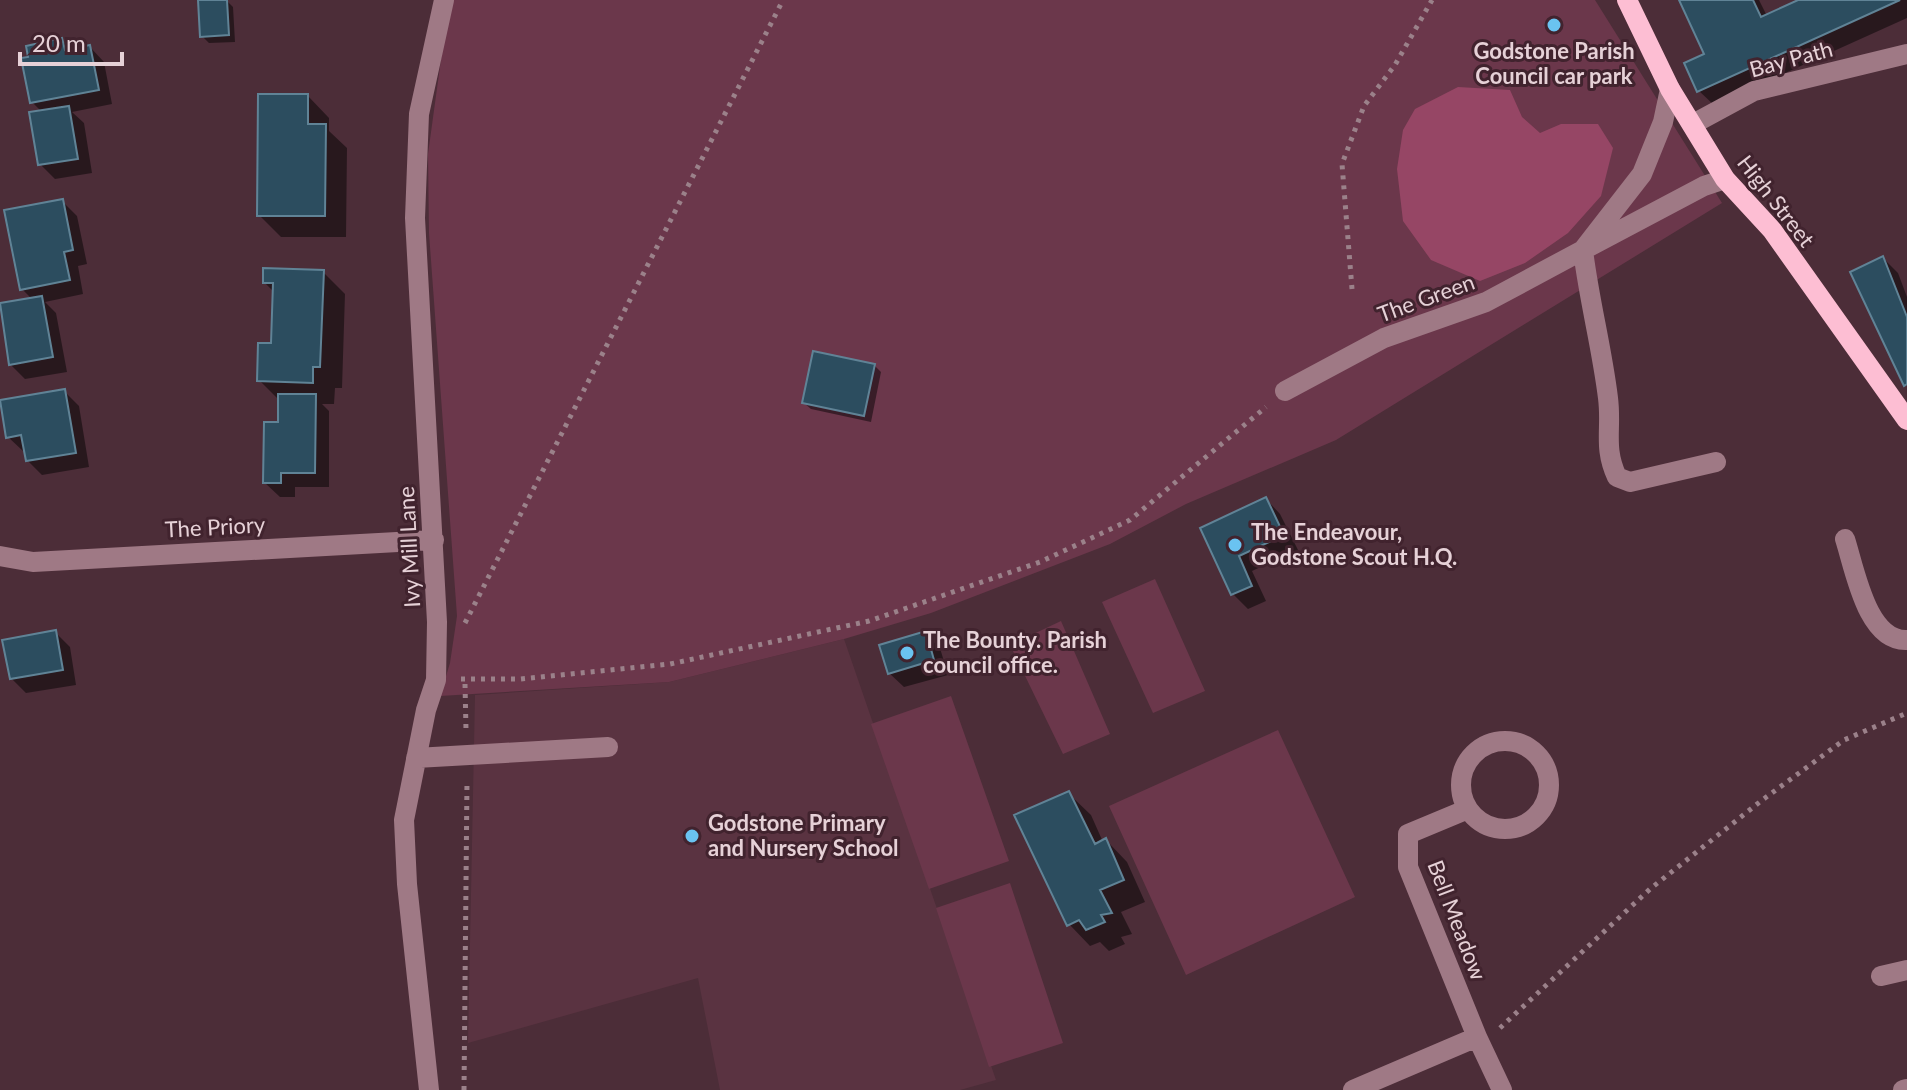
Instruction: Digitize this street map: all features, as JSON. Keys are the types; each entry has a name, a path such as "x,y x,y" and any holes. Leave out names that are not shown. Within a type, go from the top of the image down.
{"main road":[{"name":"High Street","path":"1627,0 1670,89 1725,179 1772,230 1907,420"}],"street":[{"name":"Ivy Mill Lane","path":"429,1090 407,884 404,820 436,680 434,540 415,218 419,114 444,0"},
{"name":"Bay Path","path":"1693,124 1754,91 1907,54"},
{"name":"The Green","path":"1583,250 1642,174 1663,122 1670,89"},
{"name":"The Green","path":"1285,391 1384,338 1486,302 1704,186 1725,179"},
{"path":"1583,250 1589,300 1602,353 1609,403 1609,459 1617,477 1630,482 1716,462"},
{"path":"1845,539 1866,604 1876,624 1885,636 1907,640"},
{"name":"The Priory","path":"0,556 33,562 434,540"},
{"path":"1505,740 1522,744 1537,753 1546,768 1550,785 1546,802 1537,817 1522,827 1505,830 1488,827 1473,817 1468,809 1463,802 1460,785 1463,768 1473,753 1488,744 1505,740"},
{"path":"416,758 608,747"},
{"name":"Bell Meadow","path":"1468,809 1408,834 1408,867 1477,1037 1502,1090"},
{"path":"1881,976 1907,970"},
{"path":"1353,1090 1477,1037"}],"path":[{"path":"465,623 783,0"},
{"path":"1352,289 1342,164 1364,106 1395,65 1432,0"},
{"path":"436,680 521,679 670,664 869,621 1025,567 1130,520 1285,391"},
{"path":"464,1090 465,679"},
{"path":"1477,1037 1498,1030 1650,889 1761,801 1844,740 1907,713"}],"shaded area":[{"path":"451,0 1595,0 1722,203 1336,440 1186,504 1110,544 931,613 844,639 669,682 440,696 450,663 457,616 429,233 428,154"},
{"path":"1458,87 1510,90 1522,117 1540,133 1561,124 1598,124 1613,148 1601,196 1568,233 1525,263 1480,281 1431,260 1403,221 1397,169 1403,130 1415,109"},
{"path":"1155,579 1205,691 1153,713 1102,602"},
{"path":"1061,621 1110,734 1063,754 1010,645"},
{"name":"Godstone Primary and Nursery School","path":"844,639 996,1080 960,1090 720,1090 698,978 468,1043 475,695 669,682"},
{"path":"951,696 1009,861 929,889 871,724"},
{"path":"1278,730 1355,897 1186,975 1109,806"},
{"path":"1010,883 1063,1043 989,1067 936,908"}],"building":[{"path":"198,0 227,0 229,35 200,37"},
{"path":"1679,0 1753,0 1761,17 1798,0 1900,0 1697,92 1684,63 1704,54"},
{"path":"62,38 65,50 90,45 99,90 30,103 21,58 28,57 26,46"},
{"path":"258,94 308,94 308,124 326,124 325,216 257,216"},
{"path":"69,106 78,159 38,165 29,112"},
{"path":"63,199 73,250 64,252 70,280 20,290 4,210"},
{"path":"1883,256 1907,317 1907,384 1904,386 1850,272"},
{"path":"263,268 324,270 320,367 313,367 313,383 257,381 258,343 271,343 273,283 263,283"},
{"path":"42,296 53,357 9,365 0,303"},
{"path":"813,351 875,364 864,416 802,403"},
{"path":"65,389 76,453 26,461 21,435 6,438 0,400"},
{"path":"278,394 316,394 315,473 281,473 281,483 263,483 264,422 278,422"},
{"name":"The Endeavour, Godstone Scout H.Q.","path":"1266,497 1284,535 1239,556 1252,586 1231,595 1200,528"},
{"path":"56,630 63,670 10,679 2,640"},
{"name":"The Bounty. Parish council office.","path":"926,631 934,660 888,674 879,645"},
{"path":"1069,791 1095,844 1106,838 1124,880 1100,890 1112,913 1101,915 1105,922 1086,930 1079,920 1067,926 1014,815"}],"place":[{"name":"Godstone Parish Council car park","path":"1554,25"},
{"name":"The Endeavour, Godstone Scout H.Q.","path":"1235,545"},
{"name":"The Bounty. Parish council office.","path":"907,653"},
{"name":"Godstone Primary and Nursery School","path":"692,836"}]}
